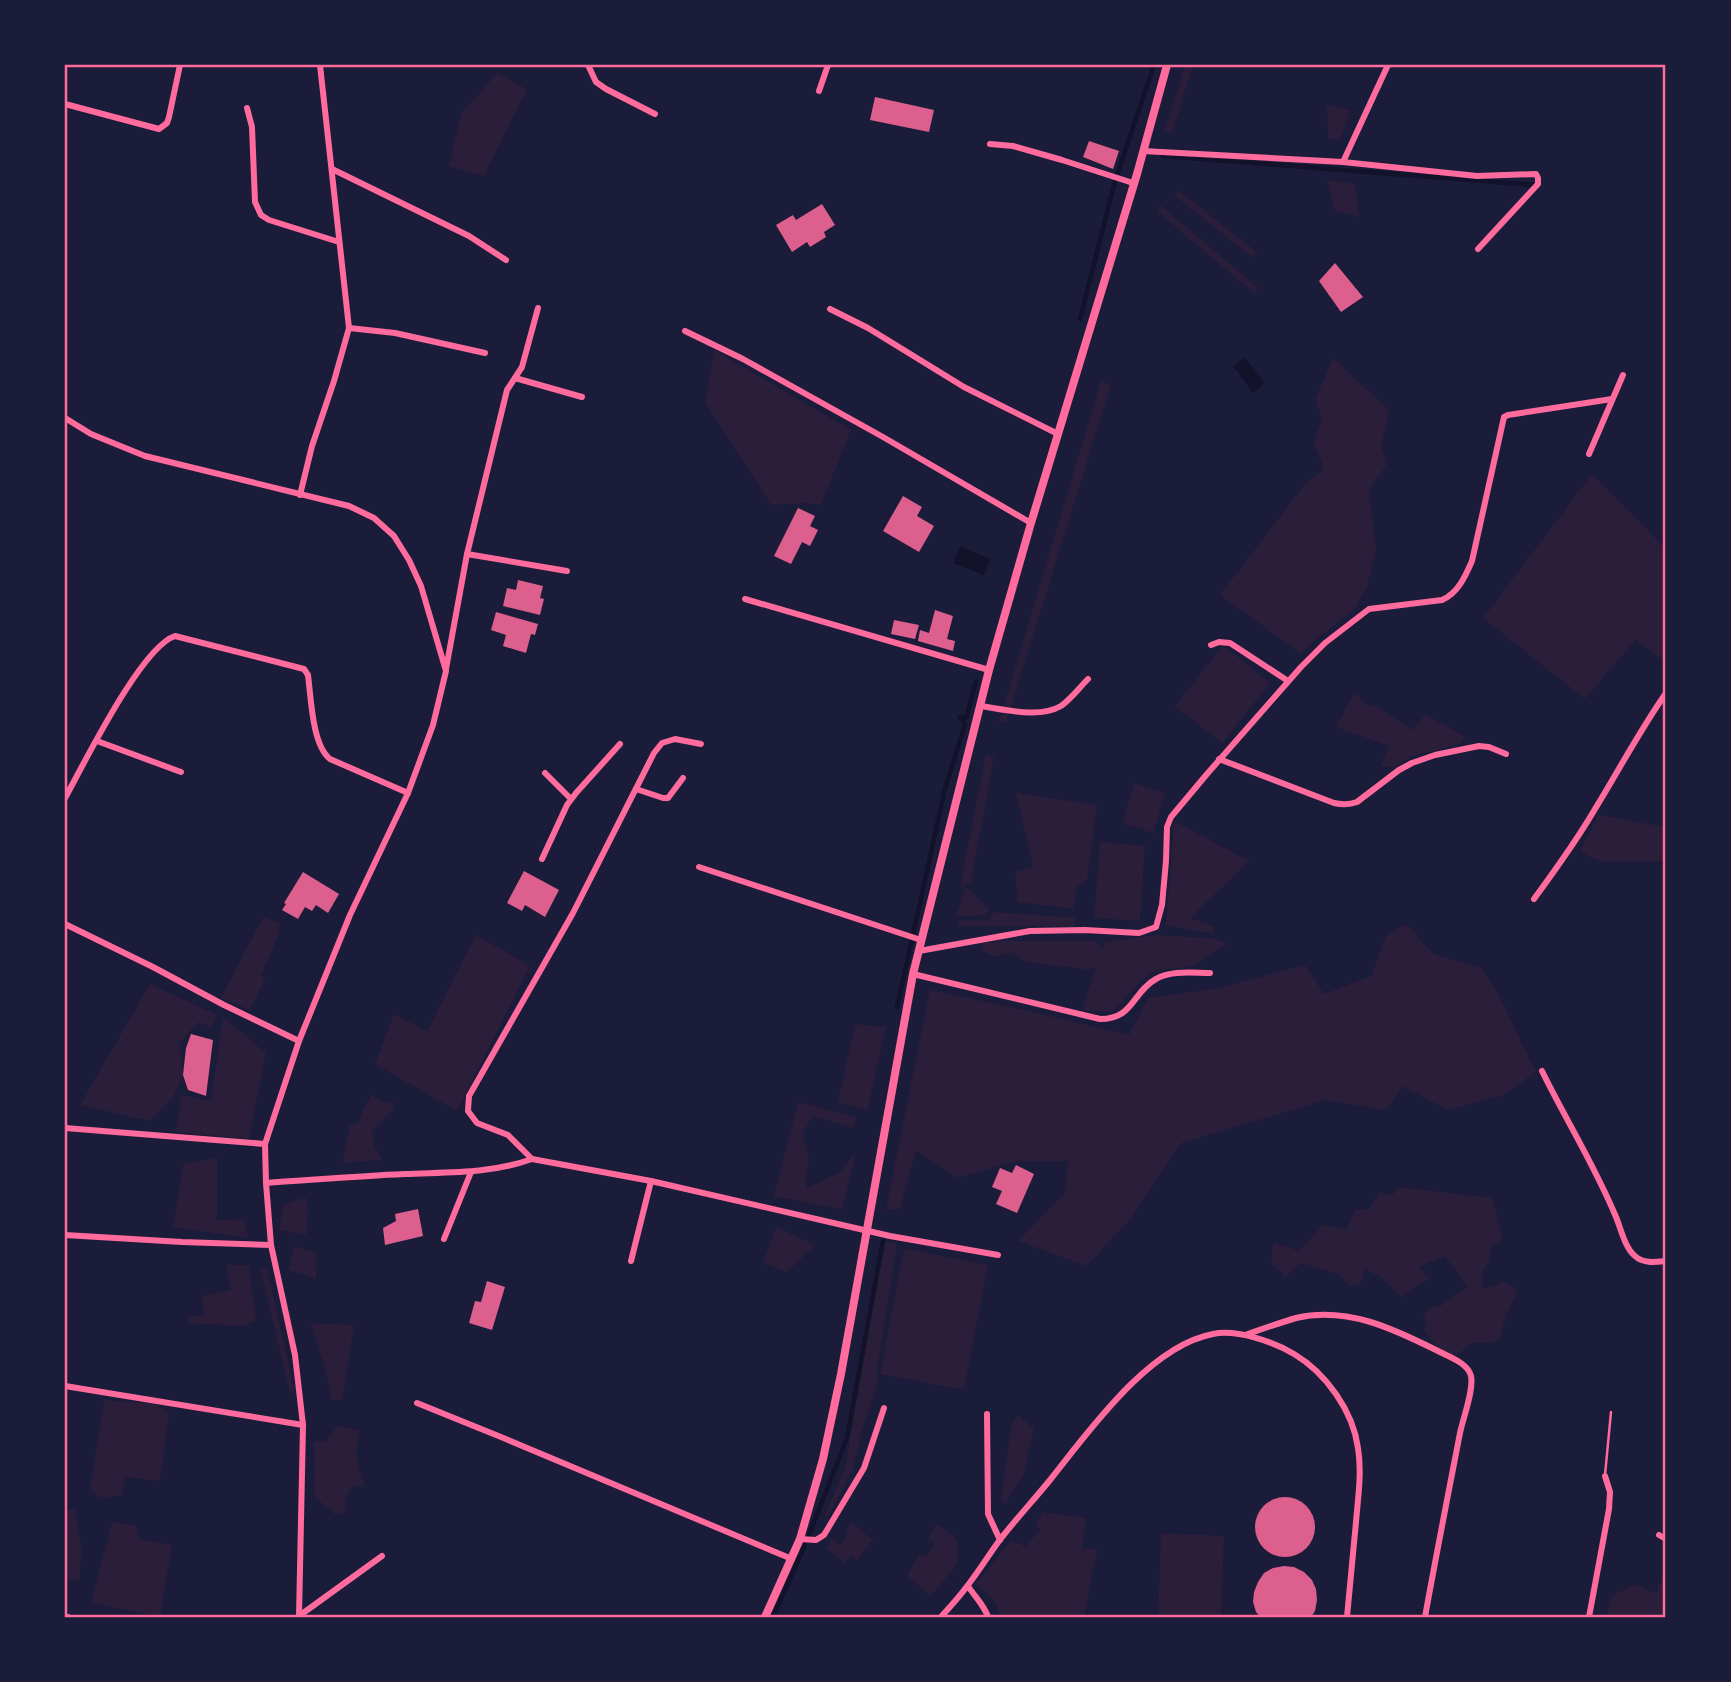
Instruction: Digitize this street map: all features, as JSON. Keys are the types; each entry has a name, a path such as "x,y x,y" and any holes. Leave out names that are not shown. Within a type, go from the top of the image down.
{"street":[{"path":"65,104 159,129 169,117 180,65"},
{"path":"300,495 312,446 349,328 320,65"},
{"path":"588,65 596,82 655,114"},
{"path":"819,91 828,65"},
{"path":"765,1617 800,1539 823,1459 913,974 989,670 1167,65"},
{"path":"1342,162 1388,65"},
{"path":"247,108 252,127 256,202 261,215 269,220 339,242"},
{"path":"990,144 1013,146 1133,183"},
{"path":"1143,151 1342,162 1477,176 1536,174 1538,184 1478,248"},
{"path":"332,169 469,236 506,260"},
{"path":"299,1617 303,1425 295,1355 271,1245 265,1183 265,1144 299,1041 350,915 408,793 433,725 446,671 467,554 507,390 522,367 538,309"},
{"path":"830,309 868,328 964,387 1058,434"},
{"path":"349,328 395,333 485,353"},
{"path":"685,331 743,359 883,436 1031,523"},
{"path":"1589,454 1623,375"},
{"path":"515,378 582,397"},
{"path":"919,951 1031,931 1139,933 1156,927 1162,905 1167,827 1171,817 1288,681 1325,643 1369,609 1435,602 1449,597 1463,580 1472,561 1504,417 1612,399"},
{"path":"65,418 91,434 145,456 349,506 374,518 394,536 409,560 421,586 446,671"},
{"path":"467,554 567,570"},
{"path":"745,599 989,670"},
{"path":"65,798 120,698 162,642 181,636 304,669 308,675 317,740 324,755 408,793"},
{"path":"1211,645 1219,642 1230,643 1288,681"},
{"path":"980,706 1030,712 1048,711 1067,701 1088,679"},
{"path":"1534,899 1567,854 1666,693"},
{"path":"531,1159 508,1135 477,1123 468,1111 469,1096 573,913 654,753 662,743 675,739 701,744"},
{"path":"97,741 181,772"},
{"path":"542,859 571,799 620,744"},
{"path":"1219,759 1343,805 1357,802 1399,770 1421,759 1479,746 1506,754"},
{"path":"545,773 571,799"},
{"path":"636,789 668,798 683,778"},
{"path":"699,867 921,940"},
{"path":"65,924 299,1041"},
{"path":"913,974 1100,1019 1110,1019 1124,1012 1147,985 1162,976 1210,973"},
{"path":"1542,1071 1593,1165 1635,1257 1646,1261 1666,1261"},
{"path":"65,1128 265,1144"},
{"path":"265,1183 471,1172 531,1159 651,1181 890,1236 998,1255"},
{"path":"444,1239 471,1172"},
{"path":"631,1261 651,1181"},
{"path":"65,1235 271,1245"},
{"path":"1245,1335 1297,1318 1347,1316 1393,1329 1457,1361 1470,1372 1471,1390 1453,1465 1425,1617"},
{"path":"941,1617 1086,1434 1128,1387 1177,1349 1200,1338 1230,1333 1245,1335 1288,1350 1306,1361 1338,1397 1350,1420 1358,1446 1361,1475 1347,1617"},
{"path":"65,1386 303,1425"},
{"path":"417,1403 792,1559"},
{"path":"800,1539 814,1540 824,1535 864,1468 884,1408"},
{"path":"987,1414 988,1514 1000,1540"},
{"path":"1589,1617 1609,1509 1610,1492 1605,1476"},
{"path":"1659,1535 1666,1539"},
{"path":"299,1617 382,1556"},
{"path":"968,1586 982,1603 988,1617"}],"lane":[{"path":"1605,1476 1611,1412"}],"shaded area":[{"path":"1185,65 1193,65 1172,133 1165,131"},
{"path":"497,73 527,89 484,176 449,166 461,114"},
{"path":"1327,104 1351,110 1340,140 1328,138"},
{"path":"1327,180 1355,184 1360,217 1335,211"},
{"path":"1179,191 1257,252 1252,257 1175,196"},
{"path":"1160,205 1257,287 1255,294 1158,212"},
{"path":"714,350 851,430 821,505 771,505 705,402"},
{"path":"1245,357 1265,383 1253,393 1233,366"},
{"path":"1333,358 1389,410 1381,447 1387,464 1369,490 1376,551 1367,587 1356,607 1300,653 1220,595 1305,484 1324,468 1314,443 1322,418 1315,400"},
{"path":"1101,381 1111,385 1006,723 999,722"},
{"path":"1592,474 1666,549 1666,663 1636,639 1585,699 1483,618"},
{"path":"960,546 990,559 984,575 953,563"},
{"path":"1223,645 1270,683 1222,743 1175,706"},
{"path":"1354,693 1370,707 1374,705 1412,730 1425,715 1465,736 1460,744 1409,757 1394,768 1381,766 1389,746 1336,727"},
{"path":"986,754 994,757 971,882 960,887"},
{"path":"1135,783 1165,793 1153,833 1122,823"},
{"path":"1016,793 1097,805 1087,880 1078,886 1073,909 1018,902 1015,872 1033,867"},
{"path":"1598,815 1666,827 1666,861 1601,861 1580,852"},
{"path":"1174,821 1249,861 1190,918 1215,927 1214,934 1166,925"},
{"path":"1100,842 1145,846 1140,921 1094,918"},
{"path":"966,887 989,909 986,915 956,917"},
{"path":"994,912 1076,918 1074,926 958,926 959,920 988,920"},
{"path":"263,917 280,923 279,934 261,976 265,980 250,1010 221,998"},
{"path":"1406,924 1434,954 1482,968 1500,998 1536,1072 1503,1095 1448,1110 1402,1086 1386,1110 1326,1100 1181,1143 1131,1218 1087,1266 1018,1241 1065,1193 1068,1161 1017,1161 957,1178 916,1150 900,1209 886,1210 930,990 1129,1035 1148,998 1219,988 1305,965 1324,994 1371,976 1386,936"},
{"path":"476,935 530,966 457,1111 375,1064 394,1014 427,1031"},
{"path":"1157,935 1211,938 1227,944 1195,965 1149,973 1112,1012 1082,1010 1097,964 1092,970 1026,962 1012,952 995,957 984,952 982,943 1096,941 1101,952 1105,942"},
{"path":"150,984 217,1015 212,1028 198,1022 179,1043 183,1075 173,1098 149,1121 80,1105"},
{"path":"223,1017 266,1053 249,1139 176,1132 181,1095 211,1101"},
{"path":"855,1024 886,1027 867,1111 838,1102"},
{"path":"372,1095 382,1102 393,1102 394,1108 372,1132 374,1147 382,1160 342,1163 350,1125 359,1122"},
{"path":"798,1102 856,1117 854,1128 813,1116 803,1132 809,1161 806,1188 839,1173 856,1152 842,1210 774,1196"},
{"path":"217,1158 217,1220 244,1219 248,1238 173,1227 183,1164"},
{"path":"1398,1187 1492,1198 1502,1236 1501,1243 1491,1246 1488,1263 1482,1271 1482,1289 1504,1281 1518,1291 1506,1316 1499,1340 1472,1343 1459,1353 1448,1354 1438,1347 1424,1329 1427,1321 1423,1318 1429,1308 1443,1305 1467,1287 1445,1256 1419,1267 1429,1278 1402,1297 1379,1276 1364,1269 1361,1284 1350,1286 1339,1274 1301,1263 1285,1277 1271,1262 1273,1242 1299,1251 1323,1225 1347,1230 1355,1210 1370,1209 1379,1192 1392,1196"},
{"path":"306,1197 306,1235 279,1230 283,1205"},
{"path":"776,1227 815,1245 787,1272 763,1263"},
{"path":"884,1241 897,1244 876,1378 879,1380 861,1433 853,1469 829,1515 824,1517 845,1468"},
{"path":"294,1246 317,1253 316,1279 289,1270"},
{"path":"904,1248 988,1265 964,1390 880,1374"},
{"path":"226,1265 249,1265 256,1321 243,1326 187,1323 189,1316 204,1316 202,1296 231,1290"},
{"path":"260,1267 267,1269 295,1393 290,1393"},
{"path":"311,1323 354,1325 342,1400 331,1400 329,1383"},
{"path":"104,1400 156,1404 169,1413 160,1481 125,1477 122,1495 101,1498 90,1491"},
{"path":"1018,1415 1034,1429 1023,1476 1005,1504 1001,1500 1011,1427"},
{"path":"337,1426 359,1430 357,1456 364,1486 353,1486 345,1498 346,1512 336,1515 314,1496 314,1441 326,1442"},
{"path":"65,1510 75,1510 82,1551 79,1581 65,1580"},
{"path":"1043,1512 1086,1518 1082,1548 1097,1550 1084,1617 1001,1617 995,1601 976,1584 1011,1540 1026,1547 1040,1529 1035,1523"},
{"path":"112,1522 136,1526 139,1539 172,1545 160,1617 91,1603"},
{"path":"852,1523 873,1540 857,1560 851,1555 845,1563 826,1548 832,1539 841,1545 849,1534 845,1531"},
{"path":"938,1524 957,1539 958,1563 931,1596 907,1576 920,1554 926,1557 934,1543 928,1538"},
{"path":"1161,1533 1224,1536 1221,1617 1158,1617"},
{"path":"1666,1567 1666,1617 1606,1617 1612,1596 1634,1584 1656,1594"}],"building":[{"path":"875,97 934,110 929,132 870,120"},
{"path":"1089,141 1119,151 1113,169 1083,157"},
{"path":"822,204 835,225 824,232 826,237 810,247 807,242 792,252 776,225 793,215 796,220"},
{"path":"1335,263 1363,297 1341,312 1319,281"},
{"path":"903,496 922,507 917,516 934,526 919,552 883,531"},
{"path":"798,508 815,516 810,526 818,530 810,546 802,542 791,564 774,556"},
{"path":"518,580 543,586 540,598 544,599 540,615 503,606 507,588 516,590"},
{"path":"935,610 953,616 947,639 955,641 953,651 918,641 920,630 929,633"},
{"path":"496,612 538,624 535,635 531,634 526,653 503,646 506,635 491,630"},
{"path":"894,620 919,625 915,639 891,634"},
{"path":"524,871 559,890 545,917 525,905 522,911 507,903"},
{"path":"303,872 339,894 328,913 316,905 312,911 305,907 298,919 282,910"},
{"path":"191,1034 213,1040 206,1096 188,1090 183,1075 186,1048"},
{"path":"1016,1165 1034,1174 1017,1213 996,1204 1002,1191 992,1187 1000,1168 1012,1173"},
{"path":"418,1209 423,1236 385,1245 383,1228 396,1221 395,1214"},
{"path":"487,1281 505,1287 492,1330 469,1323 475,1301 481,1302"},
{"path":"1279,1497 1291,1497 1307,1505 1313,1515 1313,1539 1307,1549 1291,1557 1279,1557 1263,1549 1255,1533 1255,1521 1263,1505"},
{"path":"1284,1566 1304,1572 1312,1580 1317,1600 1311,1617 1260,1617 1256,1612 1253,1602 1258,1582 1264,1573"}],"waterway":[{"path":"1080,319 1115,181 1154,65"},
{"path":"1163,156 1534,185"},
{"path":"897,1007 945,789 965,724 960,717 966,718 976,681"},
{"path":"809,1535 847,1438 883,1241"},
{"path":"773,1617 805,1545"}]}
